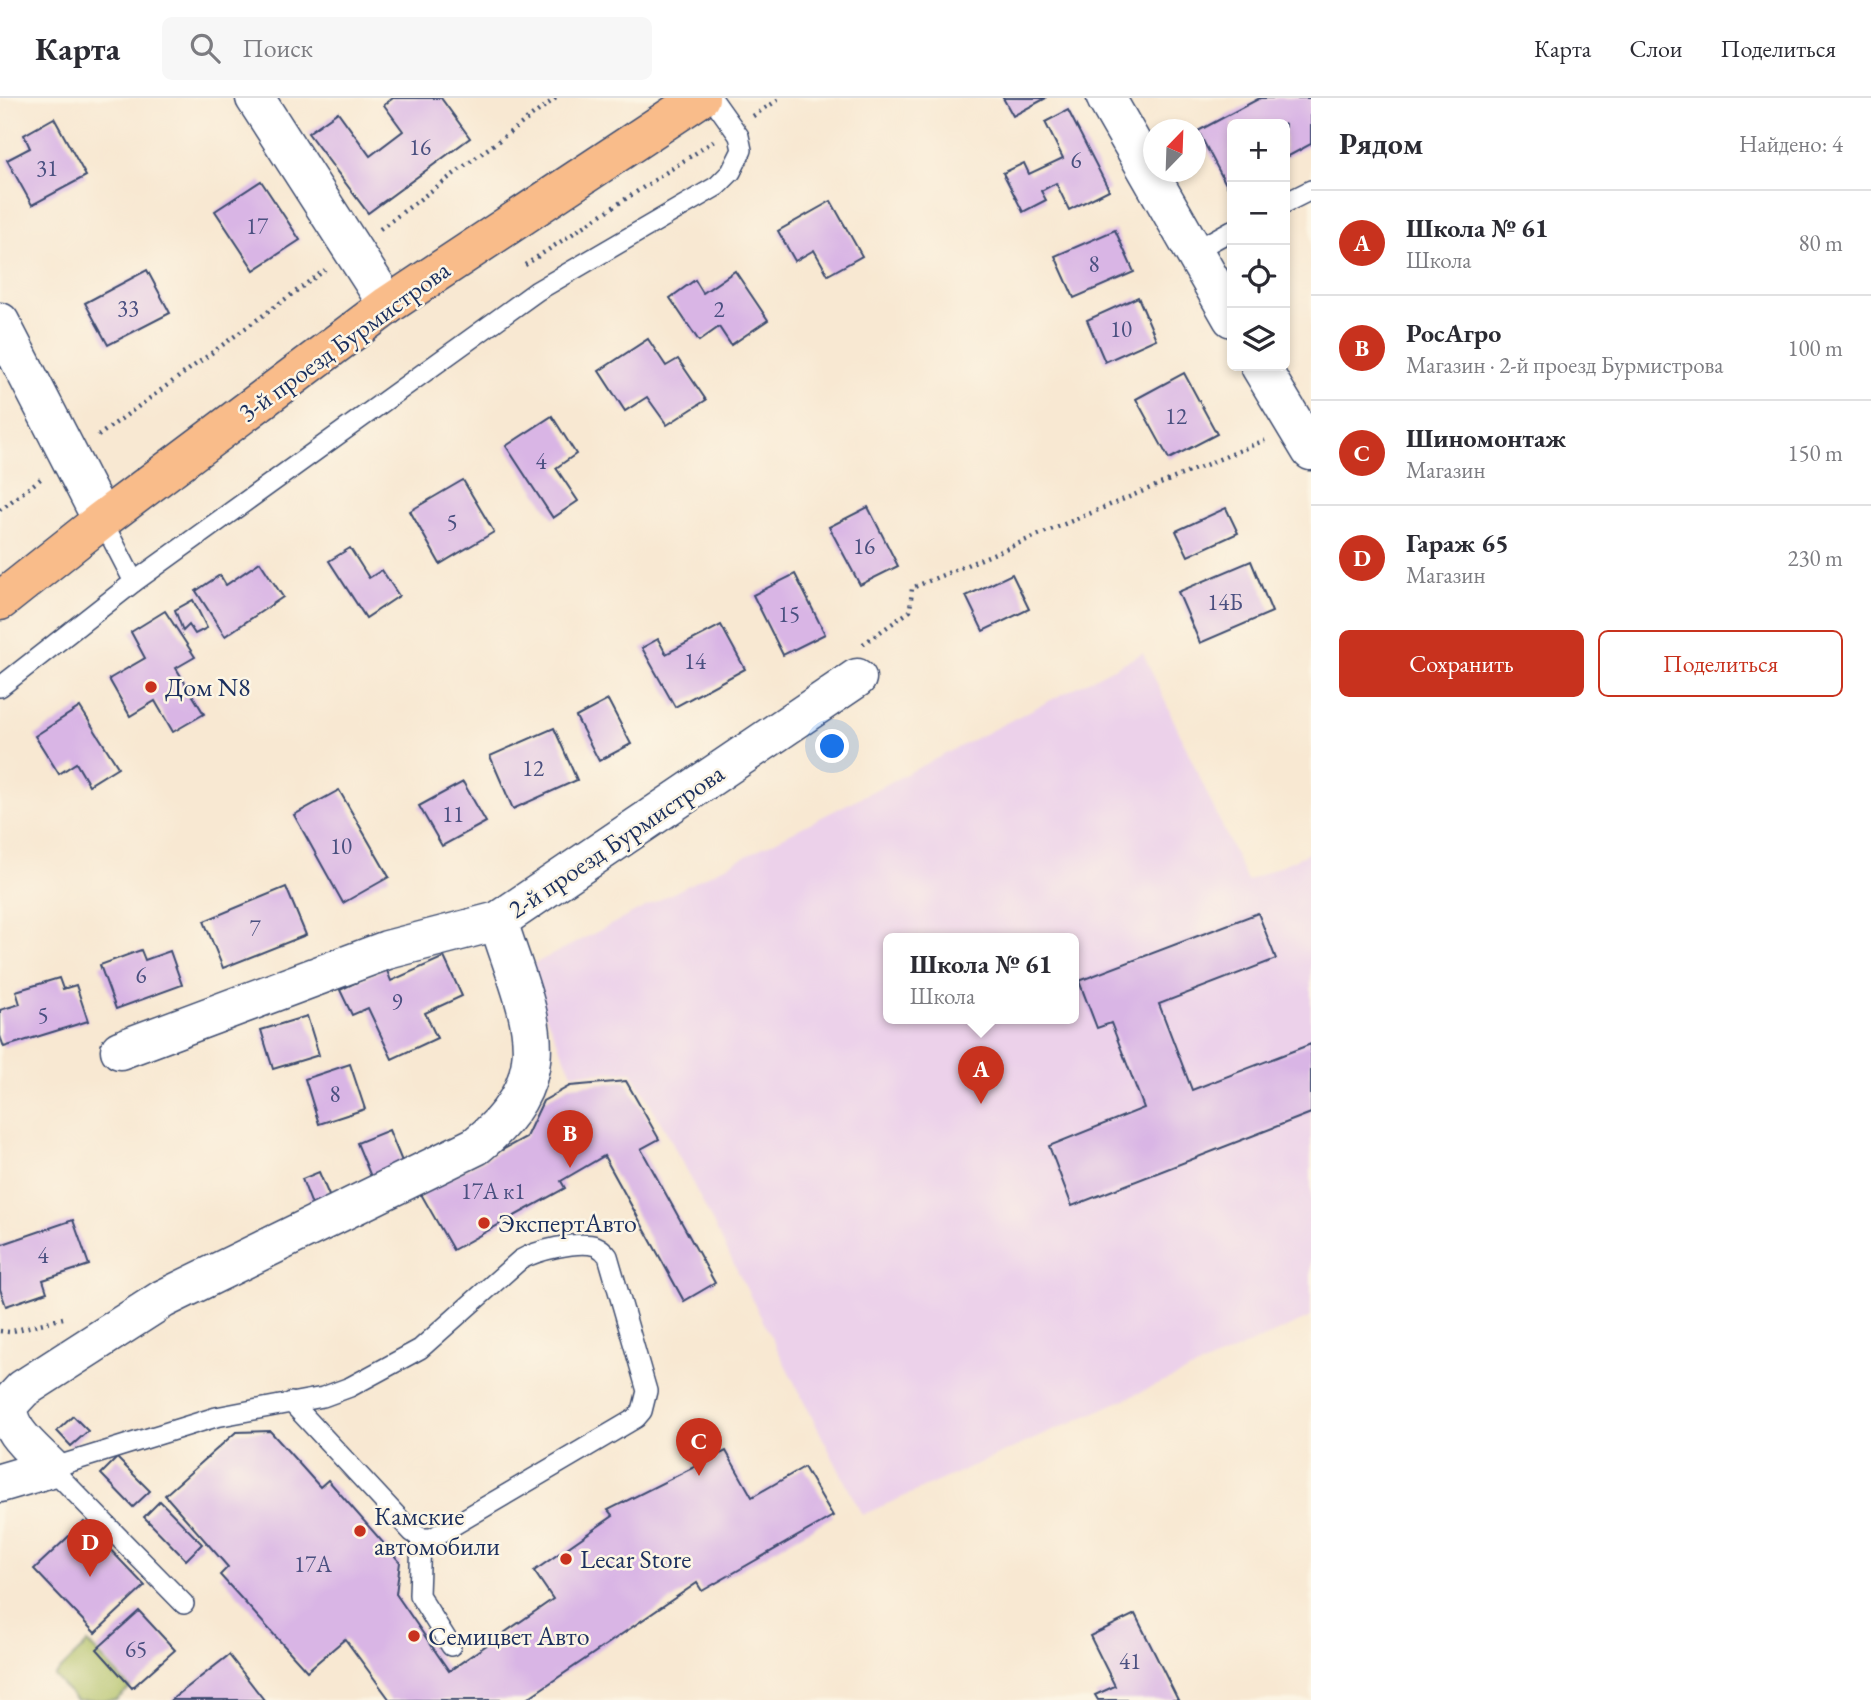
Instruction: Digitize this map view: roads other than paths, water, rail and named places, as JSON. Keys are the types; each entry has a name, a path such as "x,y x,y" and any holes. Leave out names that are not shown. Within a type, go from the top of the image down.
{"main road":[{"name":"3-й проезд Бурмистрова","path":"0,601 388,305 700,98"}],"street":[{"path":"255,98 388,305"},
{"path":"1106,98 1227,309"},
{"path":"0,322 103,520"},
{"path":"1264,371 1306,431"},
{"name":"2-й проезд Бурмистрова","path":"120,1050 387,950 498,921 857,678"},
{"path":"0,1483 51,1468 9,1420 8,1412 14,1396 163,1299 476,1146 506,1118 520,1097 527,1079 533,1047 531,1026 498,921"}],"lane":[{"path":"0,687 134,582 537,291 717,186 731,172 742,150 739,136 712,98"},
{"path":"1290,200 1311,190"},
{"path":"1194,251 1227,233"},
{"path":"103,520 134,582"},
{"path":"184,1604 51,1468 216,1417 291,1402 337,1393 409,1356 531,1254 585,1244 603,1250 608,1256 647,1391 642,1411 636,1418 432,1538 421,1538 412,1532 291,1402"},
{"path":"421,1538 419,1595 451,1646"}],"place":[{"name":"Дом N8","path":"151,687"},
{"name":"Школа № 61","path":"981,1104"},
{"name":"РосАгро","path":"570,1168"},
{"name":"ЭкспертАвто","path":"484,1223"},
{"name":"Шиномонтаж","path":"699,1476"},
{"name":"Камские автомобили","path":"360,1531"},
{"name":"Lecar Store","path":"566,1559"},
{"name":"Гараж 65","path":"90,1577"},
{"name":"Семицвет Авто","path":"414,1636"}]}
